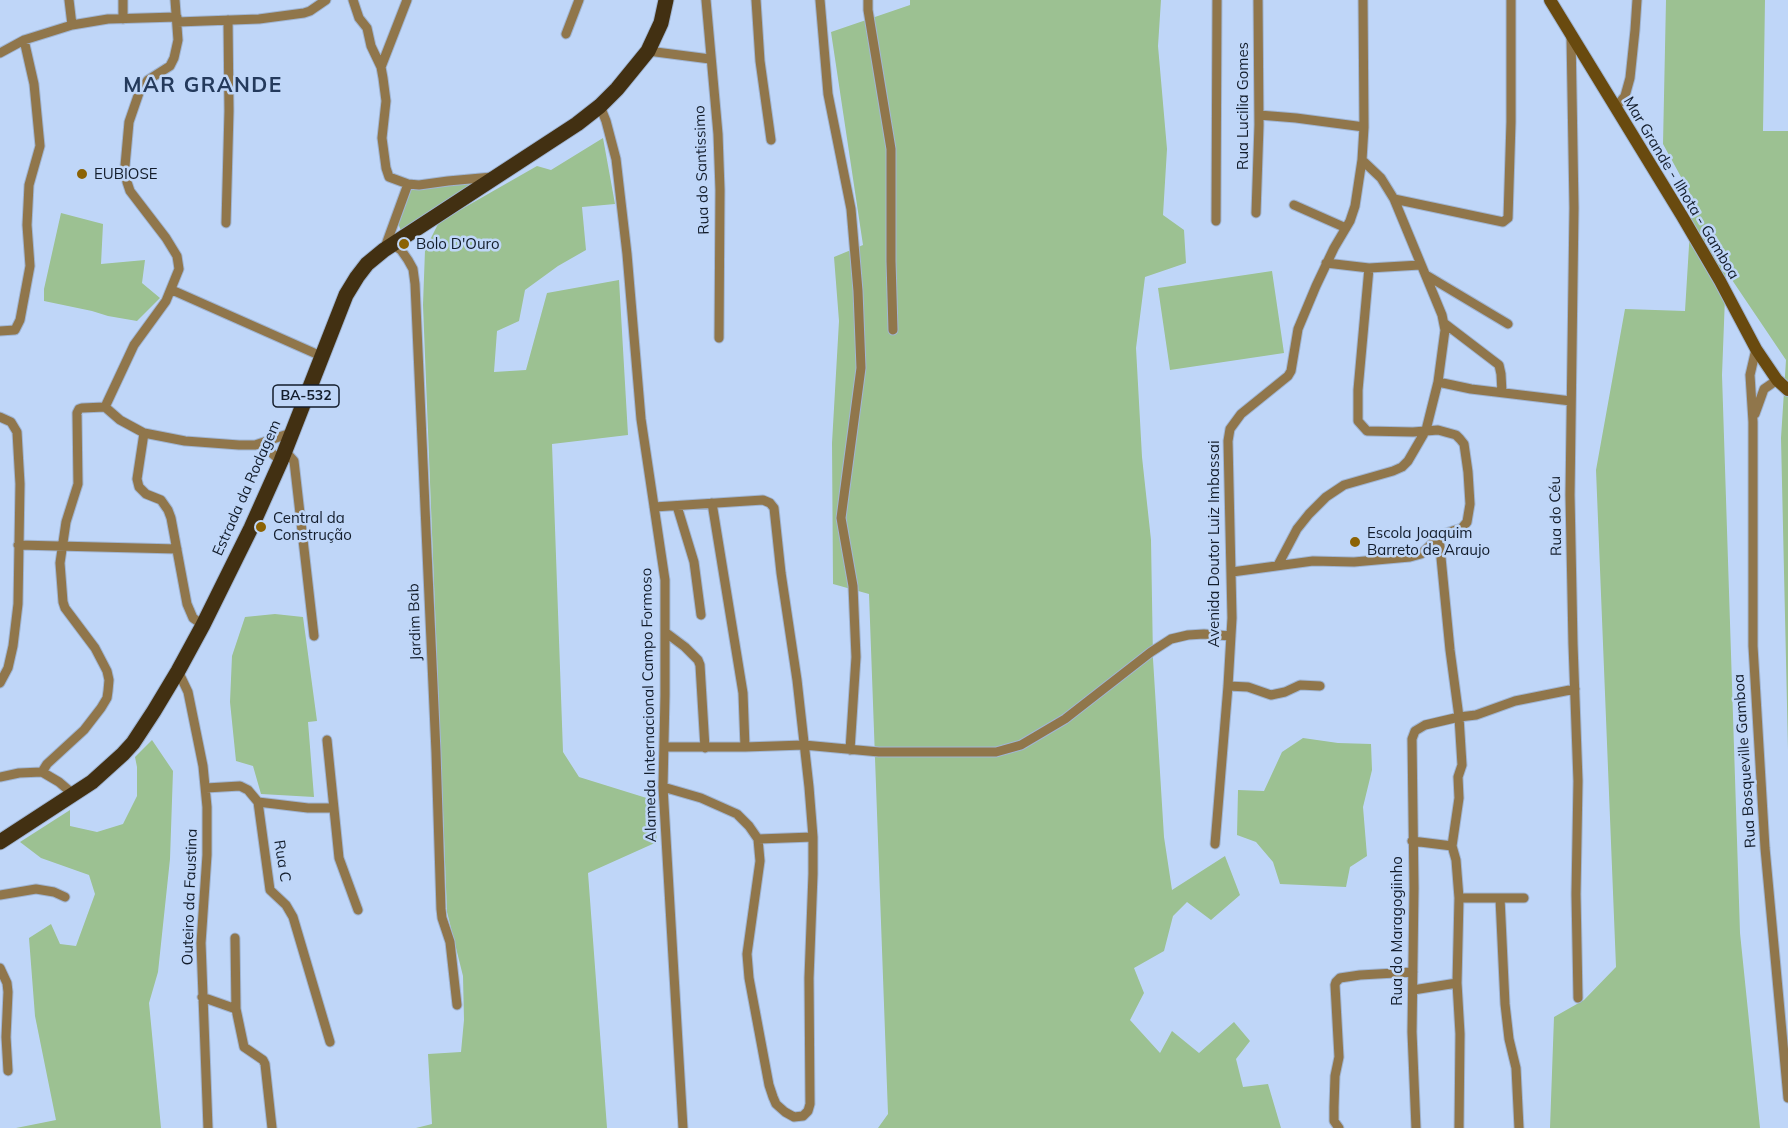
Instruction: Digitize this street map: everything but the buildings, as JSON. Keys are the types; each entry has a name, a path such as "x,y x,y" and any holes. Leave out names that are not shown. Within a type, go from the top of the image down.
{"main road":[{"name":"Estrada da Rodagem","path":"0,842 92,782 133,743 178,671 251,528 283,456 346,296 367,264 388,247 498,177 600,106 617,90 648,51 661,23 666,0"}],"street":[{"path":"69,0 72,25"},
{"path":"123,0 123,19"},
{"path":"105,407 134,345 172,290 179,269 177,256 130,191 126,182 129,122 135,102 144,84 170,66 178,40 175,0"},
{"path":"0,53 24,40 72,25 123,19 259,19 304,13 326,0"},
{"path":"353,0 359,18 367,28 370,46 381,67 386,101 382,130 389,177 408,184 419,185 498,177"},
{"path":"381,67 407,0"},
{"path":"566,34 579,0"},
{"name":"Rua do Santissimo","path":"706,0 718,134 719,338"},
{"path":"756,0 760,61 771,140"},
{"path":"820,0 828,94 851,209 858,291 861,368 841,518 853,586 856,657 850,750"},
{"path":"868,0 891,149 893,330"},
{"path":"1216,221 1217,0"},
{"name":"Rua Lucilia Gomes","path":"1256,213 1259,115 1258,0"},
{"name":"Avenida Doutor Luiz Imbassai","path":"1215,844 1231,636 1232,572 1228,441 1230,429 1241,414 1292,371 1298,329 1326,263 1346,228 1355,206 1364,127 1363,0"},
{"path":"1394,199 1506,221 1511,122 1511,0"},
{"name":"Mar Grande - Ilhota - Gamboa","path":"1550,0 1704,253 1756,350 1777,380 1788,390"},
{"path":"1616,107 1625,96 1630,78 1637,0"},
{"path":"226,223 229,111 228,20"},
{"name":"Rua do Céu","path":"1570,34 1574,208 1570,401 1571,551 1578,781 1576,894 1578,998"},
{"path":"0,331 15,330 20,320 30,266 27,225 28,185 40,146 34,84 24,40"},
{"path":"648,51 710,59"},
{"name":"Alameda Internacional Campo Formoso","path":"600,106 616,159 649,481 665,580 663,787 683,1128"},
{"path":"1259,115 1364,127"},
{"path":"1278,565 1297,529 1326,498 1344,485 1386,474 1408,461 1426,430 1438,382 1445,339 1444,323 1394,199 1381,178 1362,160"},
{"path":"388,247 408,184"},
{"path":"1294,205 1346,228"},
{"name":"Jardim Bab","path":"388,247 401,250 413,269 415,285 439,806 441,909 450,942 457,1005"},
{"path":"1326,263 1369,268 1420,265"},
{"path":"1232,572 1313,561 1354,562 1410,557 1421,554 1446,533 1466,526 1469,518 1468,472 1464,444 1456,435 1438,430 1367,431 1358,421 1358,390 1369,268"},
{"path":"1426,275 1508,324"},
{"path":"172,290 321,356"},
{"path":"1444,323 1499,365 1502,393"},
{"name":"Rua Bosqueville Gamboa","path":"1756,350 1750,375 1754,422 1753,646 1766,848 1788,1098"},
{"name":"Rua Bosqueville Gamboa","path":"1754,422 1757,404 1764,389 1777,380"},
{"path":"1438,382 1570,401"},
{"path":"42,772 47,764 84,730 101,708 108,691 107,671 95,648 69,614 63,602 60,563 66,522 78,484 79,409 105,407 128,425 144,433 185,441 239,446 261,444 291,433"},
{"path":"0,417 11,422 17,432 20,484 18,604 8,668 0,683"},
{"path":"144,433 137,479 139,487 146,494 164,504 171,518 187,604 193,618 203,625"},
{"path":"261,444 294,461 314,636"},
{"path":"654,507 763,500 774,508 780,573 804,745 813,837 809,978 810,1104 803,1116 794,1117 776,1104 769,1085 749,978 747,954 760,861 758,839 737,814 709,801 663,787"},
{"path":"712,503 741,684 745,747"},
{"path":"677,506 694,562 701,615"},
{"path":"1439,537 1459,717 1462,765 1458,777 1458,804 1452,846 1456,860 1459,898 1457,983 1460,1009 1459,1128"},
{"path":"18,545 62,548 177,549"},
{"path":"665,632 685,647 700,665 705,748"},
{"path":"664,747 804,745 879,753 934,751 982,753 1009,749 1038,736 1065,719 1150,652 1172,639 1204,634 1231,636"},
{"name":"Outeiro da Faustina","path":"178,671 188,692 206,788 207,844 201,935 208,1128"},
{"path":"1228,687 1248,687 1271,695 1300,685 1320,686"},
{"path":"1459,717 1476,715 1515,701 1575,689"},
{"name":"Rua do Maragogiinho","path":"1416,1128 1411,751 1413,734 1419,728 1432,722 1459,717"},
{"path":"327,740 339,858 358,910"},
{"path":"0,777 42,772 73,794"},
{"path":"206,788 240,786 248,790 258,802 308,808 334,808"},
{"name":"Rua C","path":"258,802 270,890 286,904 293,917 330,1042"},
{"path":"758,839 813,837"},
{"path":"1412,841 1452,846"},
{"path":"0,895 36,889 54,892 64,897"},
{"path":"1459,898 1524,898"},
{"path":"1500,898 1505,1004 1509,1039 1516,1068 1519,1128"},
{"path":"234,938 236,1009 244,1047 265,1064 272,1128"},
{"path":"0,968 7,983 8,992 6,1037 8,1071"},
{"path":"1339,1128 1334,1121 1335,1076 1339,1057 1336,982 1340,978 1360,975 1413,972"},
{"path":"1413,990 1457,983"},
{"path":"202,997 236,1009"}],"green space":[{"path":"910,0 1161,0 1158,46 1167,149 1163,215 1184,230 1186,263 1145,277 1136,348 1142,457 1151,540 1153,659 1164,837 1172,890 1225,856 1240,895 1211,920 1187,902 1173,916 1164,951 1134,968 1144,993 1130,1020 1160,1053 1172,1031 1199,1053 1234,1022 1250,1041 1236,1059 1243,1087 1268,1084 1281,1128 878,1128 888,1114 869,594 833,584 832,443 839,321 834,257 863,245 831,32 910,5"},
{"path":"1666,0 1765,0 1763,131 1788,131 1788,750 1781,438 1786,360 1726,271 1722,375 1740,933 1760,1128 1550,1128 1554,1017 1584,1000 1616,967 1596,470 1625,309 1685,311 1692,197 1663,144"},
{"path":"603,138 615,204 582,207 586,250 558,266 525,290 519,321 497,331 494,372 526,370 547,293 619,280 628,435 552,444 563,752 579,777 653,800 657,842 588,873 607,1128 416,1128 432,1124 428,1054 461,1052 464,1020 463,976 447,912 423,305 425,250 439,222 537,166 551,170"},
{"path":"473,181 475,185 401,231 398,223 408,189"},
{"path":"61,213 103,224 101,264 145,260 142,283 160,298 137,321 44,301 44,289"},
{"path":"1272,271 1284,353 1170,370 1158,288"},
{"path":"275,614 303,617 317,721 308,722 314,797 261,794 253,766 236,761 230,702 232,656 245,617"},
{"path":"1303,738 1338,743 1371,744 1372,770 1363,807 1367,856 1350,867 1346,887 1280,884 1273,862 1256,842 1237,835 1238,790 1264,791 1282,752"},
{"path":"152,740 173,771 170,859 158,972 149,1003 161,1128 16,1128 56,1120 35,1016 29,938 51,924 60,944 76,946 95,894 89,875 41,858 20,842 70,810 70,826 97,832 123,824 137,796 135,757"}],"place":[{"name":"EUBIOSE","path":"82,174"},
{"name":"Bolo D'Ouro","path":"404,244"},
{"name":"Central da Construção","path":"261,527"},
{"name":"Escola Joaquim Barreto de Araujo","path":"1355,542"}],"district":[{"name":"MAR GRANDE","path":"203,86"}]}
